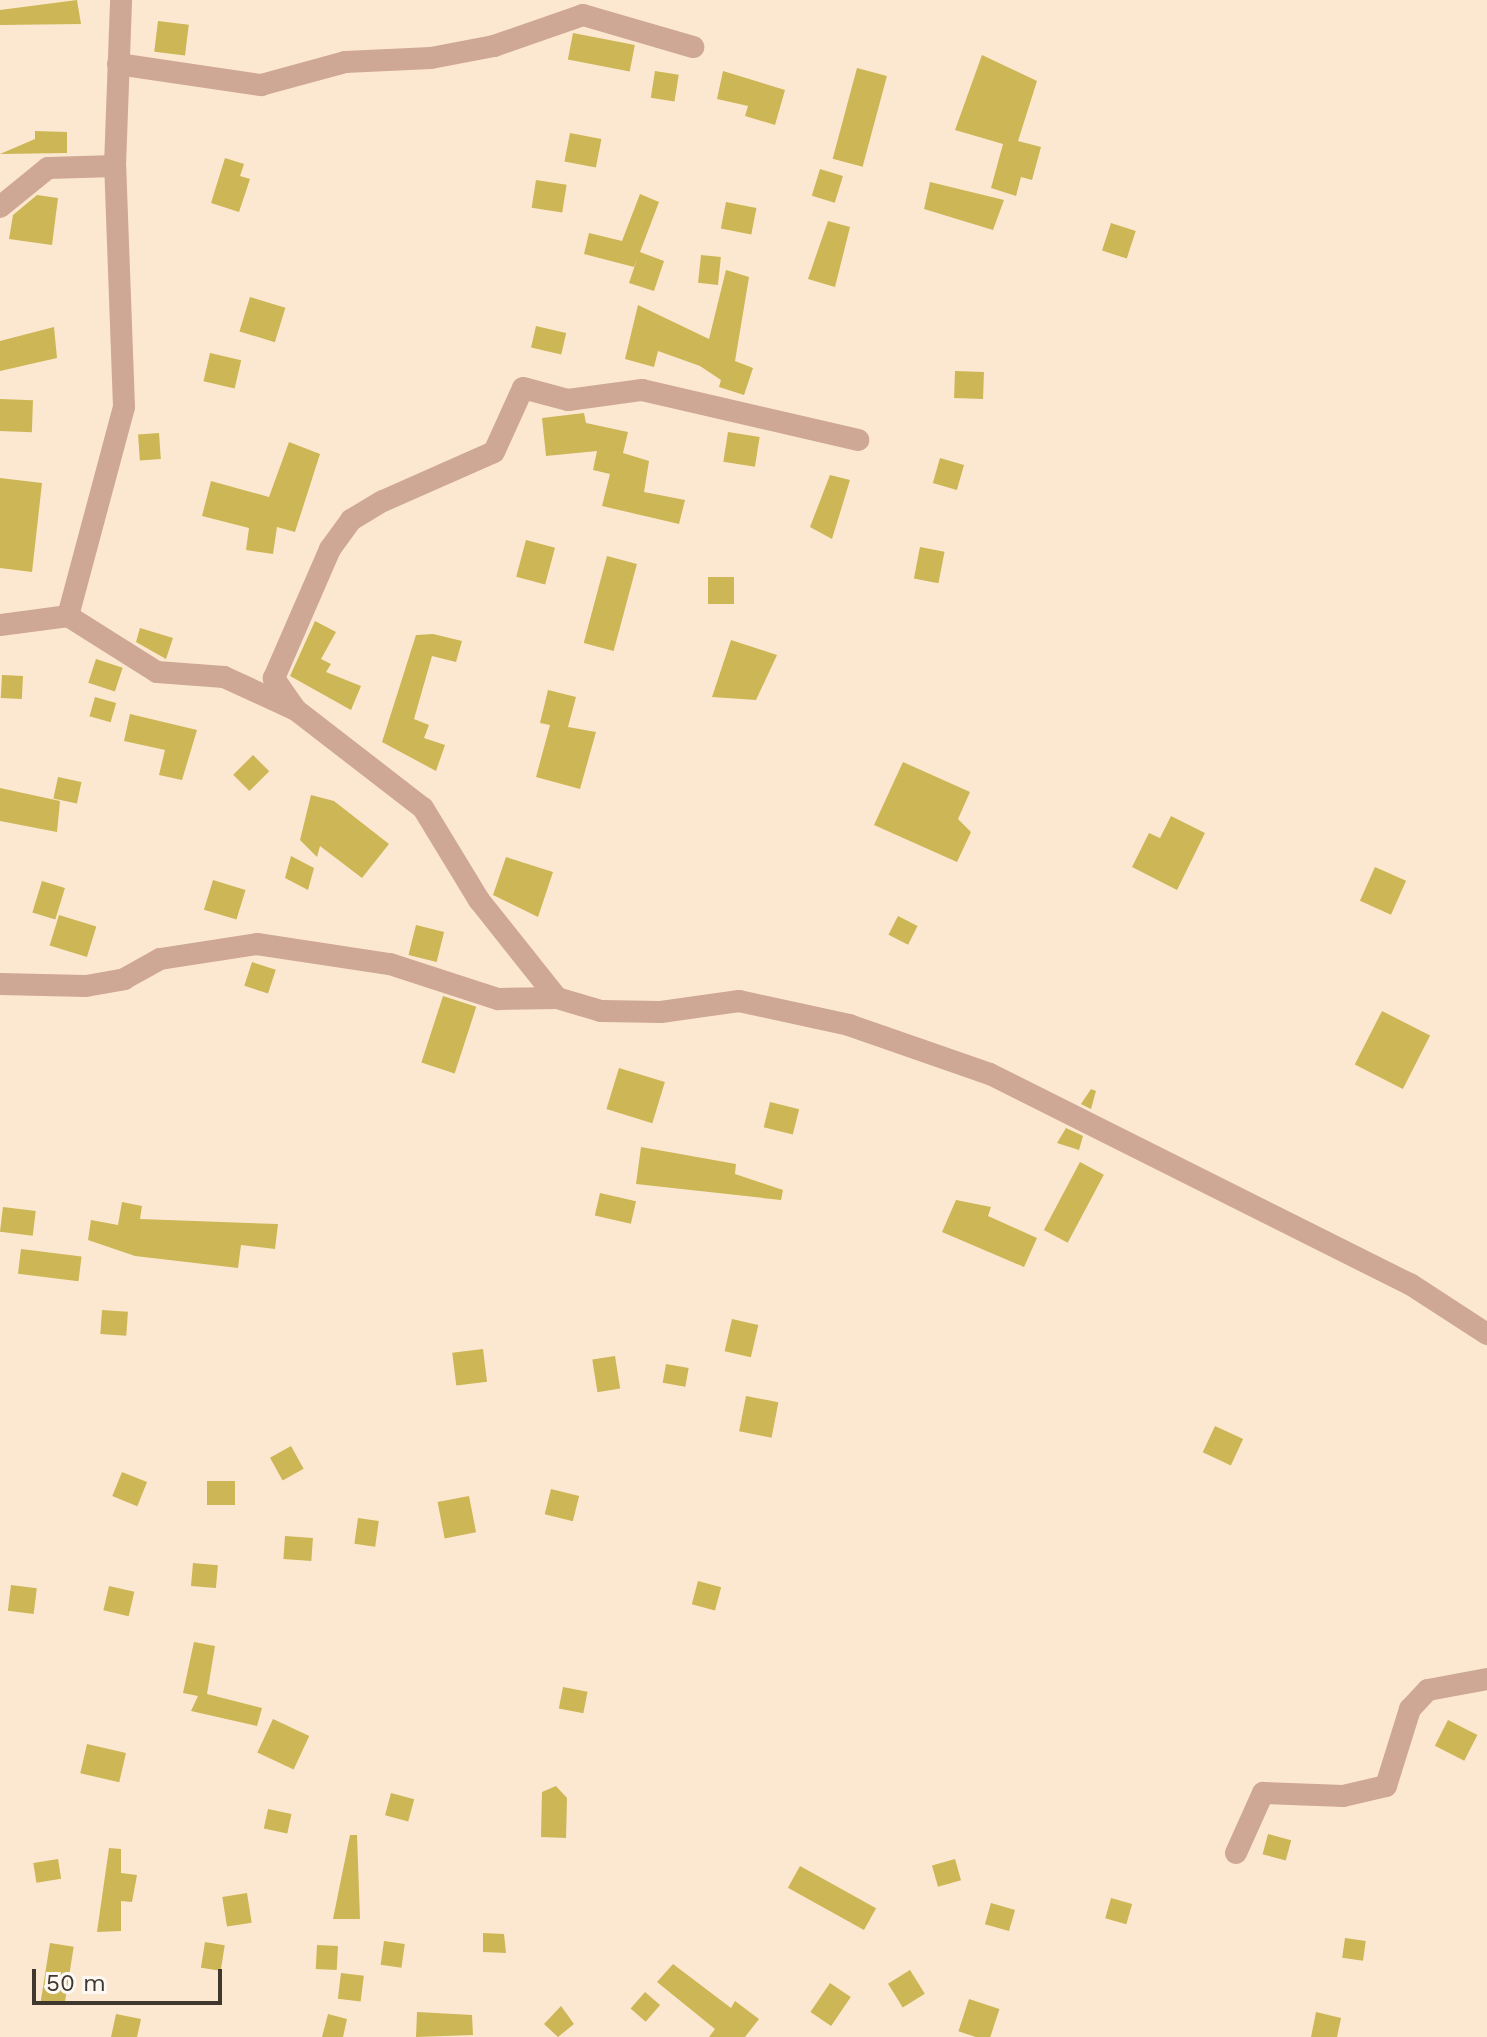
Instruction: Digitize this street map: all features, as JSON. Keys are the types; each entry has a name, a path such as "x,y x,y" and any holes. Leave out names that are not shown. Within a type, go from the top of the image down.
{"street":[{"path":"68,616 124,407 115,166 121,0"},
{"path":"118,64 261,85 345,62 431,58 494,46 583,15 693,47"},
{"path":"0,207 48,168 115,166"},
{"path":"296,710 274,678 330,549 351,520 372,507 494,452 523,388 568,400 642,390 858,440"},
{"path":"0,625 68,616 157,672 224,677 296,710 423,808 479,900 557,998"},
{"path":"0,984 86,986 124,979 160,959 257,944 390,964 498,999 557,998 601,1011 661,1012 739,1001 849,1025 990,1074 1410,1284 1487,1334"},
{"path":"1236,1853 1263,1793 1343,1796 1386,1786 1410,1709 1428,1690 1487,1679"}],"building":[{"path":"77,0 81,24 0,25 0,10"},
{"path":"158,21 189,25 185,56 154,52"},
{"path":"573,33 635,45 630,72 568,60"},
{"path":"982,55 1037,81 1018,141 1041,147 1032,180 1021,177 1016,196 991,188 1003,144 955,130"},
{"path":"857,68 887,76 863,167 833,159"},
{"path":"655,71 679,75 674,101 651,98"},
{"path":"723,71 785,90 775,125 745,116 748,106 717,99"},
{"path":"35,131 67,132 67,153 0,154 35,139"},
{"path":"570,133 601,139 596,168 564,161"},
{"path":"225,158 244,164 240,176 250,179 239,212 211,203"},
{"path":"820,169 843,176 835,203 812,196"},
{"path":"536,180 567,185 562,213 532,208"},
{"path":"930,182 1004,200 993,230 924,209"},
{"path":"640,194 659,202 640,252 664,261 654,291 629,283 638,256 634,267 584,254 589,233 622,241"},
{"path":"37,195 58,198 52,245 9,239 13,215"},
{"path":"726,202 756,208 751,234 721,229"},
{"path":"828,221 850,227 835,287 808,279"},
{"path":"1111,223 1136,231 1127,259 1102,251"},
{"path":"701,255 721,257 718,285 698,283"},
{"path":"726,270 749,277 735,361 753,368 744,395 719,387 721,380 700,366 658,351 654,367 625,359 638,305 709,339"},
{"path":"250,297 285,308 275,342 239,331"},
{"path":"536,326 566,333 561,354 531,347"},
{"path":"54,327 57,358 0,371 0,341"},
{"path":"210,353 241,360 235,388 203,381"},
{"path":"955,371 984,372 983,399 954,398"},
{"path":"0,399 33,400 32,432 0,431"},
{"path":"584,413 586,423 628,432 623,453 649,461 644,492 685,500 679,524 602,506 610,474 593,470 597,451 546,456 542,418"},
{"path":"728,432 760,437 755,467 723,462"},
{"path":"159,433 161,459 140,460 138,434"},
{"path":"289,442 320,454 295,532 277,527 273,554 246,550 249,528 202,516 211,481 269,497"},
{"path":"940,458 964,465 957,490 933,483"},
{"path":"830,475 850,480 832,539 810,527"},
{"path":"0,478 42,483 32,572 0,568"},
{"path":"526,540 555,548 545,584 516,577"},
{"path":"920,547 945,552 938,583 914,578"},
{"path":"607,556 637,564 614,651 584,643"},
{"path":"708,577 734,577 734,604 708,604"},
{"path":"315,621 336,632 321,659 331,664 326,672 361,686 351,710 290,676"},
{"path":"140,628 173,638 166,659 136,642"},
{"path":"433,634 462,641 456,662 432,656 414,719 429,725 424,738 445,745 436,771 382,742 416,635"},
{"path":"731,640 777,655 756,700 712,697"},
{"path":"96,659 123,668 115,691 88,683"},
{"path":"2,675 23,676 22,699 1,698"},
{"path":"548,690 576,697 568,727 596,732 580,789 536,777 550,725 540,723"},
{"path":"95,697 116,703 111,722 89,716"},
{"path":"130,714 197,730 182,780 159,775 165,750 124,741"},
{"path":"253,755 269,771 249,791 233,775"},
{"path":"903,762 970,792 958,819 971,832 957,862 874,825"},
{"path":"58,777 81,782 77,804 53,799"},
{"path":"0,788 60,801 57,832 0,821"},
{"path":"311,795 334,801 389,844 362,878 320,846 317,857 300,840"},
{"path":"1171,816 1205,833 1177,890 1132,867 1149,833 1160,838"},
{"path":"291,856 314,868 308,890 285,878"},
{"path":"506,857 553,872 538,917 493,895"},
{"path":"1375,867 1406,881 1391,915 1360,901"},
{"path":"213,880 246,890 236,920 204,910"},
{"path":"42,881 65,888 55,920 32,913"},
{"path":"59,915 96,926 87,957 50,946"},
{"path":"898,916 918,926 908,945 888,935"},
{"path":"416,925 444,932 437,962 409,955"},
{"path":"252,962 276,970 268,994 244,986"},
{"path":"443,996 476,1007 455,1073 421,1063"},
{"path":"1382,1011 1430,1036 1403,1089 1355,1064"},
{"path":"619,1068 665,1082 652,1123 606,1109"},
{"path":"1091,1089 1096,1091 1091,1109 1081,1104"},
{"path":"770,1102 799,1109 793,1134 764,1127"},
{"path":"1066,1128 1083,1136 1079,1150 1057,1143"},
{"path":"641,1147 736,1164 735,1174 783,1190 781,1200 636,1184"},
{"path":"1080,1162 1104,1175 1068,1243 1044,1230"},
{"path":"600,1193 636,1201 631,1224 595,1215"},
{"path":"956,1200 991,1207 988,1216 1037,1238 1024,1267 942,1232"},
{"path":"122,1202 142,1206 140,1219 278,1224 275,1249 241,1245 238,1268 135,1256 88,1240 91,1220 118,1225"},
{"path":"3,1207 36,1211 33,1236 0,1232"},
{"path":"21,1249 82,1256 78,1281 18,1274"},
{"path":"102,1310 128,1312 126,1336 100,1334"},
{"path":"732,1319 758,1325 751,1357 725,1351"},
{"path":"483,1349 487,1382 456,1386 452,1353"},
{"path":"615,1356 620,1389 597,1392 592,1360"},
{"path":"666,1364 689,1368 685,1387 663,1383"},
{"path":"746,1396 778,1402 772,1438 739,1431"},
{"path":"1215,1426 1243,1439 1231,1465 1203,1452"},
{"path":"291,1446 304,1469 283,1480 270,1458"},
{"path":"122,1472 147,1482 137,1506 112,1496"},
{"path":"207,1481 235,1481 235,1505 207,1505"},
{"path":"551,1489 579,1496 573,1521 545,1514"},
{"path":"469,1496 476,1532 445,1538 438,1502"},
{"path":"358,1518 379,1521 375,1547 354,1544"},
{"path":"285,1536 313,1538 311,1561 283,1559"},
{"path":"193,1563 218,1565 216,1588 191,1586"},
{"path":"698,1581 721,1587 715,1610 692,1604"},
{"path":"11,1585 37,1588 34,1614 8,1611"},
{"path":"109,1586 134,1592 129,1616 103,1610"},
{"path":"194,1642 215,1646 207,1694 262,1708 257,1726 191,1711 198,1696 183,1693"},
{"path":"563,1687 588,1692 583,1713 559,1709"},
{"path":"273,1719 309,1736 294,1769 257,1753"},
{"path":"1448,1720 1477,1735 1464,1761 1435,1746"},
{"path":"87,1744 126,1753 119,1782 80,1773"},
{"path":"556,1786 567,1798 566,1838 541,1837 542,1792"},
{"path":"391,1793 414,1799 408,1821 385,1815"},
{"path":"268,1809 291,1814 287,1834 264,1829"},
{"path":"1268,1834 1291,1840 1286,1860 1263,1854"},
{"path":"350,1835 357,1835 360,1919 333,1919"},
{"path":"109,1848 121,1849 121,1873 137,1875 132,1902 121,1901 121,1931 97,1932"},
{"path":"58,1859 61,1879 36,1883 33,1863"},
{"path":"955,1859 961,1880 938,1887 932,1866"},
{"path":"800,1866 876,1908 864,1930 788,1888"},
{"path":"247,1893 252,1923 227,1927 222,1897"},
{"path":"1111,1898 1132,1904 1126,1924 1105,1918"},
{"path":"991,1903 1015,1910 1009,1931 985,1924"},
{"path":"483,1933 504,1934 506,1953 483,1952"},
{"path":"1345,1938 1366,1941 1363,1961 1342,1958"},
{"path":"384,1941 405,1944 401,1968 381,1965"},
{"path":"205,1942 225,1945 221,1971 201,1968"},
{"path":"50,1943 74,1947 64,2005 41,2001"},
{"path":"317,1945 338,1946 337,1970 316,1969"},
{"path":"673,1964 731,2008 735,2001 759,2019 745,2037 709,2037 715,2029 657,1982"},
{"path":"910,1970 925,1994 903,2008 888,1984"},
{"path":"341,1973 364,1976 361,2002 338,1999"},
{"path":"830,1983 851,1997 831,2026 810,2012"},
{"path":"645,1992 660,2005 646,2022 631,2009"},
{"path":"969,1999 999,2009 990,2037 976,2037 958,2031"},
{"path":"561,2006 574,2024 558,2037 544,2024"},
{"path":"417,2012 472,2015 473,2035 416,2037"},
{"path":"1316,2012 1341,2018 1337,2037 1311,2037"},
{"path":"116,2014 141,2019 137,2037 111,2037"},
{"path":"328,2014 347,2019 343,2037 322,2037"}]}
